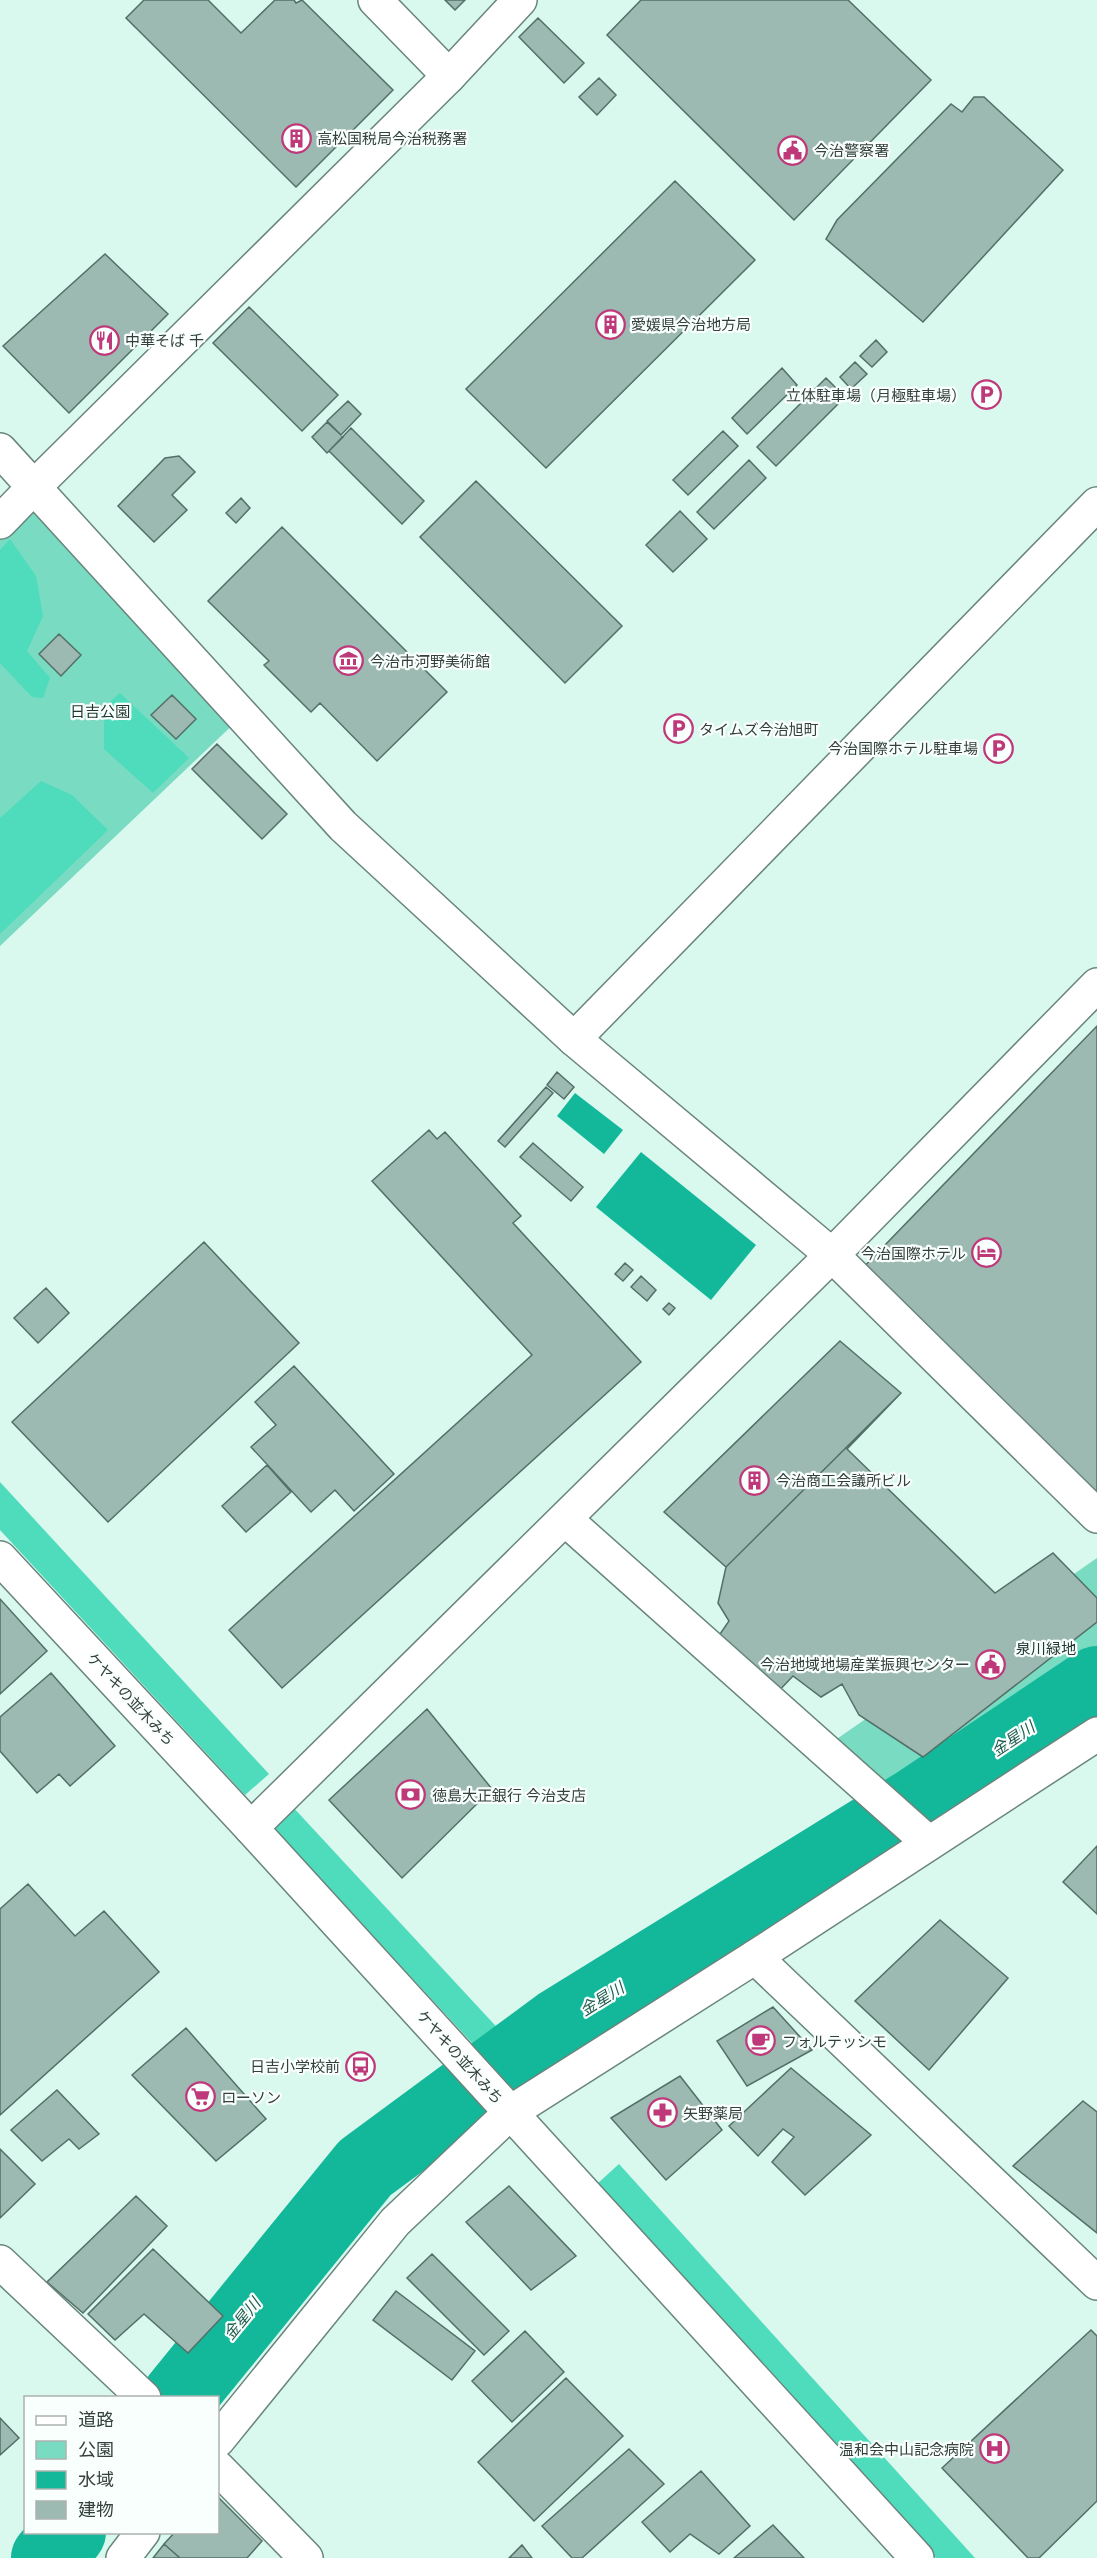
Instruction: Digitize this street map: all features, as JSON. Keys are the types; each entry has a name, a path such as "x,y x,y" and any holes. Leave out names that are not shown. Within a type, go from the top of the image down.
{"street":[{"path":"375,0 449,76"},
{"path":"0,522 449,76 520,0"},
{"path":"0,450 343,826 574,1039 832,1255 1097,1516"},
{"path":"574,1039 1097,504"},
{"path":"252,1828 832,1255 1097,985"},
{"path":"565,1519 929,1843"},
{"name":"ケヤキの並木みち","path":"0,1558 252,1828 917,2558"},
{"path":"219,2439 395,2222 511,2112 755,1957 1097,1734"},
{"path":"755,1957 1097,2283"},
{"path":"0,2262 143,2396"},
{"path":"219,2469 306,2558"},
{"path":"123,2558 141,2534"}],"green space":[{"name":"日吉公園","path":"34,493 241,717 0,946 0,528"},
{"name":"泉川緑地","path":"1097,1558 1097,1669 896,1799 831,1743"}],"shaded area":[{"path":"10,539 36,576 43,616 27,651 50,678 43,698 32,697 0,663 0,550"},
{"path":"120,693 189,758 153,793 104,749 104,707"},
{"path":"41,781 72,795 108,830 0,934 0,818"},
{"path":"0,1482 269,1774 245,1795 0,1530"},
{"path":"291,1805 505,2036 484,2056 270,1824"},
{"path":"619,2164 975,2558 936,2558 597,2184"}],"water":[{"path":"575,1093 623,1130 604,1154 557,1116"},
{"path":"641,1152 756,1245 711,1300 596,1207"},
{"path":"1097,1669 1097,1706 926,1816 896,1799"}],"building":[{"name":"高松国税局今治税務署","path":"144,0 208,0 241,33 275,0 294,0 296,3 302,0 393,90 296,187 126,18"},
{"path":"445,0 465,0 455,10"},
{"name":"今治警察署","path":"641,0 848,0 931,80 794,220 607,35"},
{"path":"538,18 584,63 564,83 519,37"},
{"path":"599,78 616,95 597,115 579,97"},
{"path":"974,97 984,97 1063,170 923,322 826,239 837,220 951,104 962,112"},
{"name":"愛媛県今治地方局","path":"675,181 755,260 546,468 466,389"},
{"path":"105,254 168,314 69,413 3,346"},
{"path":"249,307 338,395 302,431 213,343"},
{"path":"876,340 887,352 872,367 860,356"},
{"path":"855,362 867,374 851,389 840,377"},
{"path":"782,368 797,385 747,434 732,418"},
{"path":"826,378 845,397 776,466 757,447"},
{"path":"348,401 361,414 341,435 327,421"},
{"path":"327,422 343,437 327,453 312,437"},
{"path":"351,428 424,501 402,524 329,451"},
{"path":"723,431 738,446 688,495 673,480"},
{"path":"179,456 195,472 172,495 187,510 154,542 118,506 165,458"},
{"path":"749,460 766,478 714,529 697,512"},
{"path":"476,481 622,626 565,683 420,537"},
{"path":"241,498 250,508 236,523 226,513"},
{"path":"680,511 707,539 673,572 646,545"},
{"path":"282,527 447,692 377,761 320,703 311,712 264,665 269,661 208,601"},
{"path":"59,634 81,655 61,676 39,654"},
{"path":"172,695 196,719 176,739 151,715"},
{"path":"217,744 287,814 262,839 192,769"},
{"name":"今治国際ホテル","path":"1097,1026 1097,1506 855,1276"},
{"path":"557,1072 574,1087 564,1099 547,1085"},
{"path":"546,1087 553,1093 505,1147 498,1141"},
{"path":"429,1130 437,1139 445,1132 521,1216 513,1223 641,1362 282,1688 229,1630 532,1355 372,1181"},
{"path":"533,1143 583,1187 571,1201 520,1157"},
{"path":"204,1242 299,1343 108,1522 12,1422"},
{"path":"625,1263 633,1270 623,1281 615,1274"},
{"path":"641,1276 656,1290 647,1301 631,1287"},
{"path":"46,1288 69,1313 38,1343 14,1318"},
{"path":"669,1303 675,1308 669,1315 663,1309"},
{"path":"840,1341 901,1393 847,1449 995,1593 1053,1553 1097,1598 1097,1622 923,1757 859,1715 842,1684 821,1697 793,1676 773,1697 718,1637 729,1621 718,1603 726,1567 664,1512"},
{"name":"今治商工会議所ビル","path":"840,1341 901,1393 726,1567 664,1512"},
{"path":"294,1366 394,1474 354,1511 335,1490 311,1512 251,1447 276,1425 255,1402"},
{"path":"267,1465 291,1492 246,1532 222,1506"},
{"path":"0,1599 47,1651 0,1694"},
{"path":"51,1673 115,1746 70,1786 59,1774 37,1793 0,1751 0,1717"},
{"name":"徳島大正銀行 今治支店","path":"427,1709 492,1789 402,1878 329,1800"},
{"path":"1097,1846 1097,1914 1063,1882"},
{"path":"28,1884 75,1936 104,1911 159,1972 0,2115 0,1909"},
{"path":"940,1920 1008,1978 929,2070 855,2001"},
{"path":"773,2007 812,2050 747,2086 717,2041"},
{"name":"ローソン","path":"186,2028 266,2119 216,2161 132,2075"},
{"path":"791,2068 871,2135 805,2195 772,2162 794,2137 783,2129 758,2156 729,2126"},
{"path":"680,2076 722,2130 666,2180 611,2118"},
{"path":"57,2090 99,2134 79,2149 69,2139 42,2161 11,2130"},
{"path":"1083,2101 1097,2112 1097,2233 1013,2166"},
{"path":"0,2149 35,2184 0,2218"},
{"path":"509,2186 576,2256 531,2290 466,2222"},
{"path":"136,2196 167,2226 83,2313 47,2282"},
{"path":"153,2249 223,2316 188,2353 144,2314 115,2340 88,2314"},
{"path":"432,2254 509,2331 484,2355 407,2278"},
{"path":"396,2291 475,2351 452,2380 373,2320"},
{"path":"1091,2330 1097,2336 1097,2501 1039,2558 1028,2558 942,2468"},
{"path":"525,2331 564,2372 512,2422 472,2381"},
{"path":"566,2378 623,2436 534,2521 478,2462"},
{"path":"0,2418 19,2438 0,2455"},
{"path":"629,2449 664,2484 582,2558 572,2558 542,2526"},
{"path":"701,2471 750,2526 719,2554 690,2534 670,2552 642,2522"},
{"path":"219,2498 262,2541 247,2558 180,2558 164,2544 173,2534 219,2534"},
{"path":"773,2525 804,2558 734,2558"},
{"path":"164,2544 180,2558 153,2558"},
{"path":"522,2545 532,2558 509,2558"}],"waterway":[{"name":"金星川","path":"180,2396 365,2168 559,2025 918,1803 1097,1683"},
{"name":"金星川","path":"48,2558 67,2534"}],"place":[{"name":"高松国税局今治税務署","path":"296,138"},
{"name":"今治警察署","path":"793,150"},
{"name":"愛媛県今治地方局","path":"610,324"},
{"name":"中華そば 千","path":"104,340"},
{"name":"立体駐車場（月極駐車場）","path":"987,395"},
{"name":"今治市河野美術館","path":"349,661"},
{"name":"タイムズ今治旭町","path":"678,729"},
{"name":"今治国際ホテル駐車場","path":"999,748"},
{"name":"今治国際ホテル","path":"987,1253"},
{"name":"今治商工会議所ビル","path":"755,1480"},
{"name":"今治地域地場産業振興センター","path":"991,1664"},
{"name":"徳島大正銀行 今治支店","path":"411,1795"},
{"name":"フォルテッシモ","path":"761,2041"},
{"name":"日吉小学校前","path":"361,2066"},
{"name":"ローソン","path":"200,2097"},
{"name":"矢野薬局","path":"662,2113"},
{"name":"温和会中山記念病院","path":"995,2449"}]}
